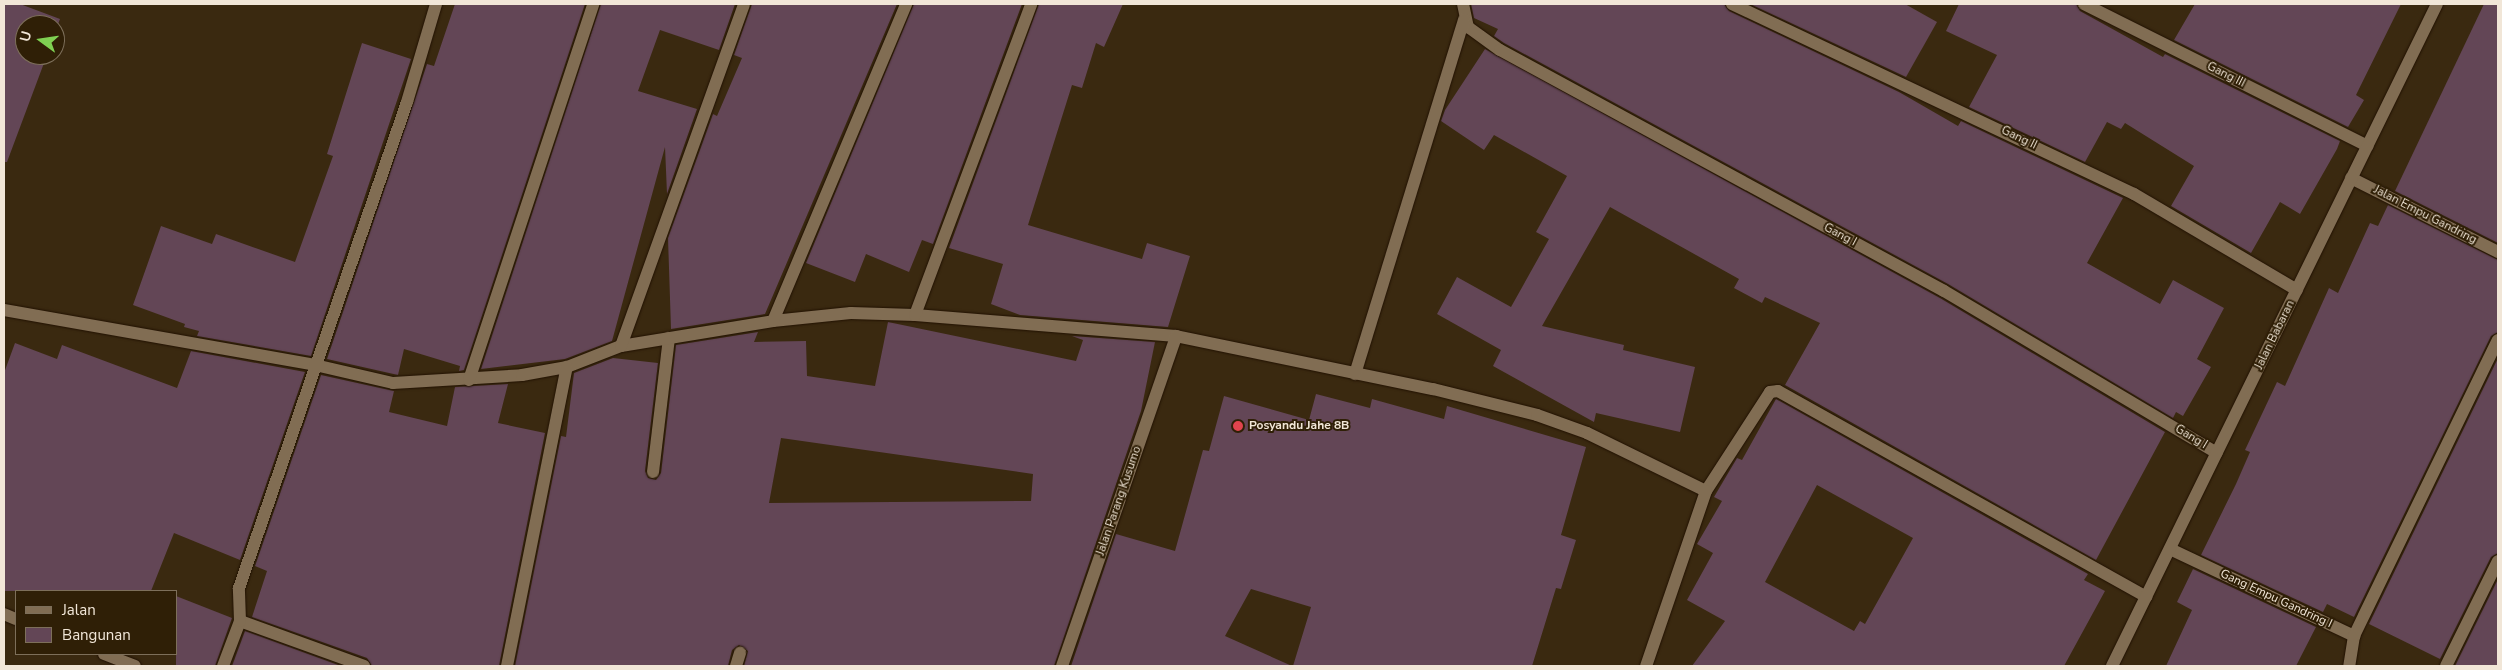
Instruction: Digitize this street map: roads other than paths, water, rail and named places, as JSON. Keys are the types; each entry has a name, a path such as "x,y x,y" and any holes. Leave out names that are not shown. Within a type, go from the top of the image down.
{"street":[{"path":"223,666 240,621 239,588 407,102 436,4"},
{"path":"468,380 593,4"},
{"path":"621,346 744,4"},
{"path":"772,321 906,4"},
{"path":"915,315 1031,4"},
{"path":"1355,374 1464,20 1463,4"},
{"name":"Gang II","path":"1732,4 2134,194 2297,290"},
{"name":"Gang III","path":"2084,4 2367,146"},
{"name":"Jalan Babaran","path":"2112,666 2437,4"},
{"name":"Gang I","path":"1464,20 1474,34 1566,88 1944,291 2217,453"},
{"name":"Jalan Empu Gandring","path":"2351,178 2498,252"},
{"path":"4,310 316,365 393,383 468,380 567,368 621,346 772,321 851,313 915,315 1176,336 1537,415 1587,433 1706,491"},
{"name":"Jalan Parang Kusumo","path":"1062,666 1176,336"},
{"path":"653,472 669,338"},
{"path":"2349,666 2354,636 2498,340"},
{"path":"506,666 567,368"},
{"path":"1646,666 1706,491 1770,392 1778,391 2146,597"},
{"name":"Gang Empu Gandring I","path":"2170,549 2354,636"},
{"path":"2446,666 2498,562"},
{"path":"240,621 364,666"},
{"path":"736,666 740,653"},
{"path":"107,655 135,666"}],"place":[{"name":"Posyandu Jahe 8B","path":"1238,426"}]}
